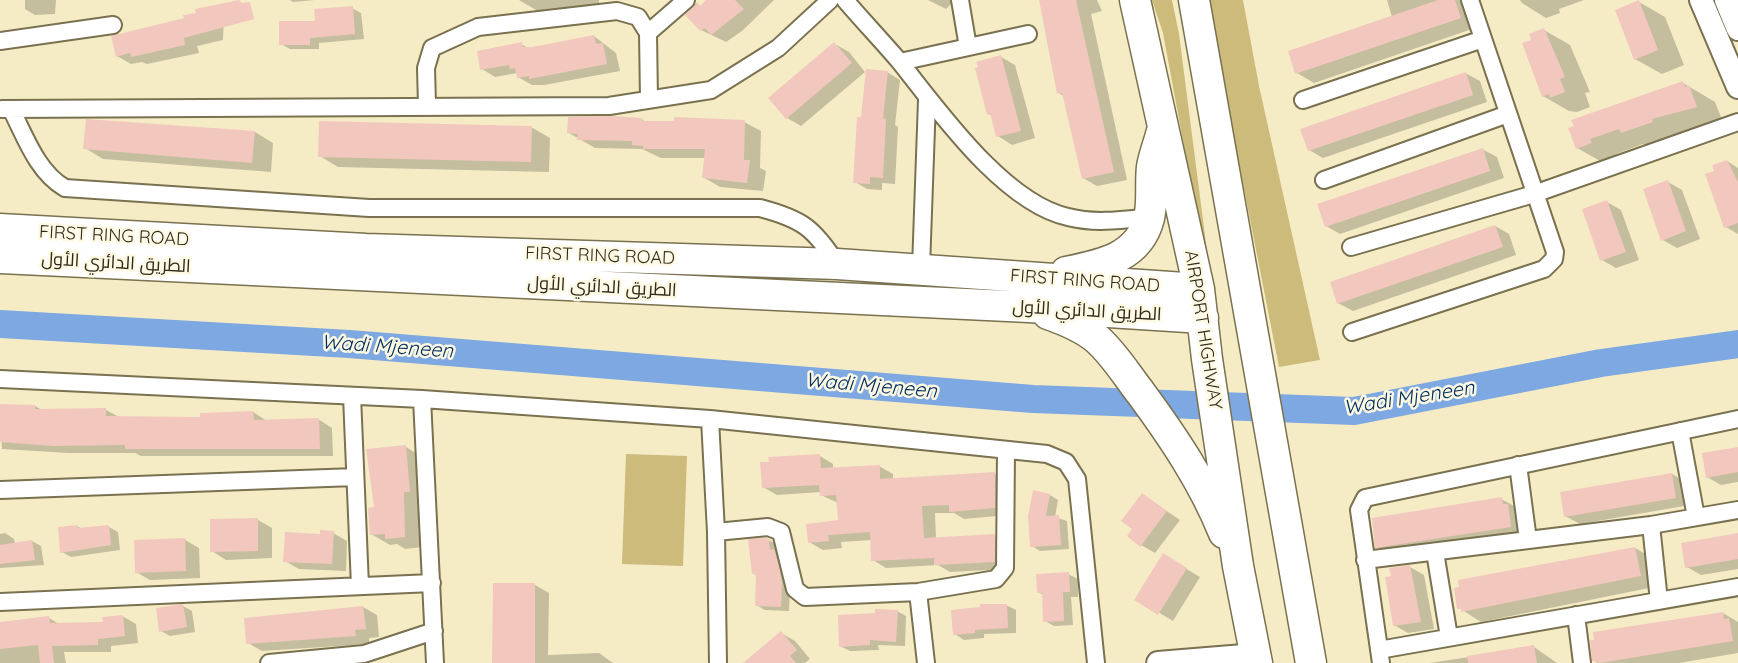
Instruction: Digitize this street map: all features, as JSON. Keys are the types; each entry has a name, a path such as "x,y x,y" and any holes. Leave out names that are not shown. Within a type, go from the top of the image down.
{"highway":[{"name":"AIRPORT HIGHWAY","path":"1135,0 1199,289 1207,359 1238,566 1256,659"},
{"path":"1194,0 1311,663"},
{"path":"1031,293 1132,250 1142,237 1150,217 1152,166 1164,126"},
{"name":"FIRST RING ROAD","path":"0,230 355,248 921,268 1031,293 1199,289"},
{"name":"الطريق الدائري الأول","path":"0,258 1031,293 1203,318"},
{"path":"1031,293 1096,338 1113,356 1176,441 1214,508 1238,566"}],"main road":[{"path":"1701,0 1738,87"},
{"path":"1726,0 1738,29"},
{"path":"1158,663 1256,659"}],"street":[{"path":"648,33 686,0"},
{"path":"5,109 427,105 609,106 711,90 778,48 830,0"},
{"path":"845,0 900,62 927,100 1001,178 1039,206 1067,217 1101,222 1150,217"},
{"path":"960,0 968,47"},
{"path":"1352,332 1550,265 1554,259 1555,252 1470,0"},
{"path":"427,105 426,68 432,48 451,38 478,27 618,6 638,17 648,33 649,100"},
{"path":"0,41 113,25"},
{"path":"900,62 1028,34"},
{"path":"1303,100 1483,39"},
{"path":"921,268 927,100"},
{"path":"5,109 52,181 65,188 369,208 760,208 781,214 818,235 837,264"},
{"path":"1324,180 1508,114"},
{"path":"1351,247 1534,194 1738,122"},
{"path":"0,379 422,399 710,418 1047,454 1066,462 1077,479 1096,663"},
{"path":"352,396 360,586"},
{"path":"422,399 435,663"},
{"path":"710,418 716,532 718,663"},
{"path":"1738,419 1365,498 1359,510 1380,657 1449,637 1738,587"},
{"path":"1680,431 1696,517"},
{"path":"716,532 768,527 781,532 795,589 805,597 918,592 996,579 1004,572 1006,450"},
{"path":"1518,465 1528,540"},
{"path":"0,490 356,477"},
{"path":"1365,560 1651,525 1738,510"},
{"path":"1651,525 1659,601"},
{"path":"1435,552 1449,637"},
{"path":"0,602 432,582"},
{"path":"918,592 926,663"},
{"path":"1576,615 1582,663"},
{"path":"269,663 364,654 434,631"}],"shaded area":[{"path":"1152,0 1172,0 1179,34 1215,313 1163,33"},
{"path":"1207,0 1243,0 1259,86 1320,360 1279,367"},
{"path":"626,454 687,456 683,566 622,564"}],"building":[{"path":"239,0 242,3 250,2 254,19 184,38 185,45 131,57 130,53 116,57 111,36 184,18 183,15 196,13 195,9"},
{"path":"706,0 735,0 744,9 711,35 705,28 700,31 685,15 697,2 700,6"},
{"path":"1039,0 1076,0 1114,172 1082,179 1062,93 1057,94"},
{"path":"1438,0 1455,0 1461,18 1295,74 1288,51"},
{"path":"1639,0 1658,50 1634,60 1615,10"},
{"path":"353,6 355,34 310,38 310,45 279,45 279,21 315,21 314,9"},
{"path":"1544,28 1565,77 1560,79 1565,92 1550,98 1549,94 1542,97 1522,43 1531,40 1529,34"},
{"path":"594,35 596,44 603,43 607,64 529,79 529,76 517,78 515,68 510,69 509,65 480,70 477,51 522,42 523,47 532,47"},
{"path":"834,42 852,63 786,119 768,98"},
{"path":"1001,55 1021,131 996,137 990,113 987,115 975,68 978,67 976,62"},
{"path":"866,69 888,71 883,118 886,119 883,178 870,177 870,184 853,183 857,117 861,117"},
{"path":"1466,72 1473,95 1308,151 1300,129"},
{"path":"1683,81 1685,87 1689,85 1697,107 1652,119 1653,122 1621,133 1619,129 1590,139 1592,143 1576,149 1568,128 1574,126 1571,120"},
{"path":"568,117 642,118 643,121 674,121 674,117 745,120 744,160 750,160 747,183 702,178 705,149 643,149 643,146 632,145 632,141 577,140 578,134 567,133"},
{"path":"86,119 255,131 252,163 83,149"},
{"path":"319,121 532,126 531,162 318,157"},
{"path":"1483,148 1490,171 1325,227 1317,204"},
{"path":"1727,160 1738,182 1738,223 1724,228 1705,174 1714,171 1712,165"},
{"path":"1668,180 1686,231 1661,241 1643,189"},
{"path":"1607,200 1626,252 1600,261 1582,209"},
{"path":"1495,225 1503,247 1337,304 1330,282"},
{"path":"0,404 35,405 35,409 106,408 106,416 200,417 200,413 253,411 254,420 319,418 320,449 125,449 125,445 53,446 0,442"},
{"path":"406,445 410,492 404,492 405,537 385,539 385,534 370,535 368,508 374,507 366,449"},
{"path":"1738,447 1738,472 1706,478 1702,453"},
{"path":"820,454 821,468 880,465 880,479 995,472 995,508 949,512 949,505 922,506 924,538 995,534 995,562 934,565 934,558 871,561 870,532 828,535 829,541 808,543 806,524 838,520 836,495 820,496 819,485 762,488 760,462 769,462 768,457"},
{"path":"1672,473 1676,498 1564,517 1560,492"},
{"path":"1033,490 1050,494 1046,516 1059,515 1061,545 1030,547 1028,516"},
{"path":"1142,493 1167,511 1140,547 1127,536 1132,529 1121,521"},
{"path":"1502,497 1503,504 1508,504 1511,527 1375,548 1372,518"},
{"path":"258,518 258,551 210,552 210,519"},
{"path":"77,525 78,528 109,525 111,545 60,553 58,527"},
{"path":"320,530 334,531 332,564 283,562 285,532 320,534"},
{"path":"1738,533 1738,559 1685,568 1681,543"},
{"path":"185,538 186,571 135,573 134,540"},
{"path":"767,538 770,550 774,549 779,567 782,583 781,607 755,606 756,574 752,574 748,539"},
{"path":"32,540 35,560 0,564 0,545"},
{"path":"1635,547 1641,576 1461,612 1461,609 1457,609 1454,588 1459,587 1458,580"},
{"path":"1163,553 1187,568 1158,615 1134,600"},
{"path":"1410,565 1421,622 1393,626 1385,577 1391,576 1389,568"},
{"path":"1069,572 1070,592 1063,592 1064,621 1043,622 1042,593 1037,593 1036,574"},
{"path":"493,583 535,583 535,663 492,663"},
{"path":"183,604 187,627 159,632 156,608"},
{"path":"980,604 1007,604 1008,628 975,630 975,633 953,635 951,610 980,607"},
{"path":"363,606 366,629 355,630 356,636 246,644 244,618"},
{"path":"875,609 898,610 896,642 870,640 870,645 839,647 838,615 875,613"},
{"path":"1723,612 1724,619 1729,618 1733,641 1600,663 1592,661 1590,640 1594,640 1593,632"},
{"path":"123,615 125,636 98,639 98,645 52,646 54,663 40,663 38,645 0,649 0,622 49,616 50,623 103,622 102,617"},
{"path":"781,631 797,650 790,656 796,663 743,663"},
{"path":"1534,645 1537,663 1468,663 1467,656"}],"waterway":[{"name":"Wadi Mjeneen","path":"0,324 349,344 1033,399 1354,411 1601,363 1738,344"}]}
